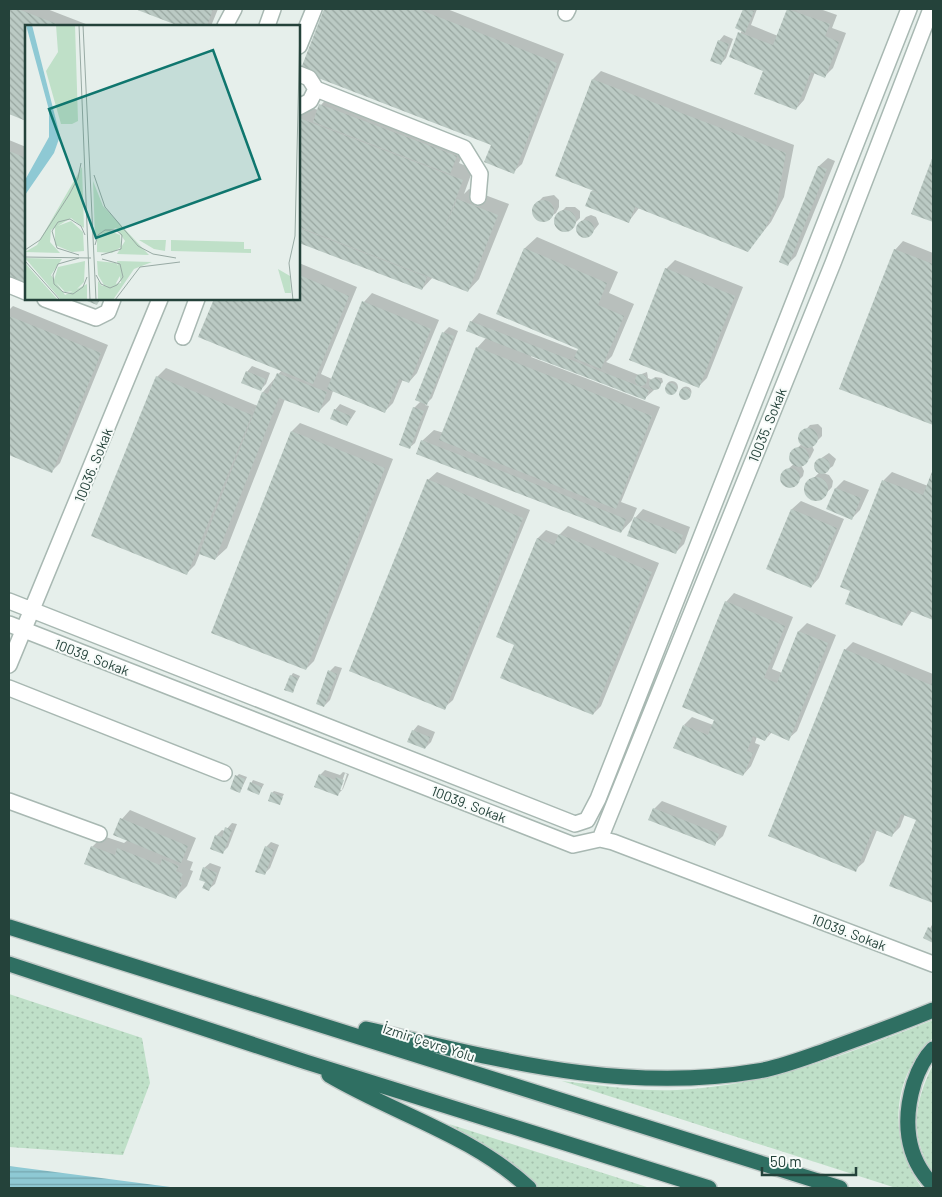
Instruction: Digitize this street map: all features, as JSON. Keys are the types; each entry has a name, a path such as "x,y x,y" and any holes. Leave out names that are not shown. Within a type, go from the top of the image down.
{"highway":[{"name":"İzmir Çevre Yolu","path":"9,927 840,1188"},
{"path":"9,964 306,1062 709,1188"},
{"path":"268,1008 552,1069 645,1080 715,1077 760,1071 807,1057 933,1010"},
{"path":"933,1049 922,1064 916,1078 908,1101 906,1124 914,1158 933,1185"},
{"path":"306,1062 360,1094 447,1133 482,1152 513,1173 529,1188"}],"street":[{"path":"226,25 234,9"},
{"path":"267,25 273,9"},
{"path":"300,44 314,9"},
{"name":"10035. Sokak","path":"575,824 587,820 598,799 909,9"},
{"name":"10035. Sokak","path":"600,839 833,263 931,9"},
{"path":"300,74 309,78 316,88 464,148 480,174 478,197"},
{"path":"300,106 310,101 316,88"},
{"path":"9,285 25,292"},
{"path":"48,300 96,318 108,312 113,300"},
{"name":"10036. Sokak","path":"9,665 160,300"},
{"path":"183,337 198,300"},
{"name":"10039. Sokak","path":"9,601 575,824"},
{"name":"10039. Sokak","path":"9,624 573,845 600,839 614,842 933,964"},
{"path":"9,688 224,773"},
{"path":"9,801 99,834"}],"green space":[{"path":"9,994 142,1038 150,1083 123,1155 9,1147"},
{"path":"933,1020 933,1038 919,1054 908,1072 902,1091 899,1111 899,1131 903,1151 911,1170 922,1188 896,1188 562,1081 648,1090 677,1090 745,1082 777,1075 839,1056"},
{"path":"933,1065 933,1173 925,1160 920,1146 917,1133 917,1119 922,1092"},
{"path":"449,1124 650,1188 539,1188 487,1149"}],"water":[{"path":"9,1166 178,1188 9,1188"}],"building":[{"path":"9,9 18,9 59,25 25,25 25,121 9,114"},
{"path":"135,9 213,9 207,25 176,25"},
{"path":"324,9 418,9 557,63 514,174 484,162 491,145 300,71"},
{"path":"743,9 754,11 745,33 735,28"},
{"path":"787,9 830,24 825,36 839,42 825,78 811,72 796,110 754,94 763,71 729,57 738,32 773,45"},
{"path":"718,40 729,44 721,65 710,61"},
{"path":"592,79 786,153 776,207 763,232 748,252 635,207 629,223 585,206 591,191 599,193 555,176"},
{"path":"319,104 457,156 450,174 313,122"},
{"path":"300,118 463,180 442,235 457,199 498,215 468,292 300,227"},
{"path":"9,151 25,158 25,287 9,280"},
{"path":"933,156 933,222 911,214"},
{"path":"818,166 827,169 788,266 779,262"},
{"path":"539,200 547,200 554,207 554,215 547,222 539,222 532,215 532,207"},
{"path":"565,210 573,213 576,221 573,229 565,232 557,229 554,221 557,213"},
{"path":"585,220 591,223 594,229 591,235 585,238 579,235 576,229 579,223"},
{"path":"300,228 427,277 422,290 300,243"},
{"path":"524,248 607,283 598,305 624,316 601,369 574,358 578,349 496,314"},
{"path":"894,249 933,264 933,425 839,389"},
{"path":"665,268 735,296 699,388 629,360"},
{"path":"300,275 349,296 313,384 198,337 214,300 300,300"},
{"path":"84,300 100,300 97,305"},
{"path":"362,301 431,329 409,383 399,379 385,413 327,389"},
{"path":"9,316 101,353 52,473 9,455"},
{"path":"470,321 649,390 645,400 466,331"},
{"path":"442,332 454,336 427,405 415,400"},
{"path":"476,347 652,416 616,509 439,440"},
{"path":"246,371 266,379 261,391 241,383"},
{"path":"277,373 327,392 319,413 279,398 215,560 199,554 262,392 268,394"},
{"path":"639,374 643,374 647,380 643,386 639,386 635,382 635,378"},
{"path":"156,376 252,415 187,575 91,536"},
{"path":"653,378 657,378 661,384 657,390 653,390 649,386 649,382"},
{"path":"673,383 676,384 676,394 669,395 666,394 665,387 666,384"},
{"path":"685,388 691,394 685,400 679,394"},
{"path":"413,407 424,411 410,449 399,445"},
{"path":"334,409 351,416 347,426 330,419"},
{"path":"808,428 815,431 818,438 815,445 808,448 801,445 798,438 801,431"},
{"path":"291,431 385,468 306,670 211,633"},
{"path":"421,440 626,519 621,533 416,454"},
{"path":"799,447 806,450 809,457 806,464 799,467 792,464 789,457 792,450"},
{"path":"819,458 825,458 830,463 828,472 819,474 814,469 814,463"},
{"path":"790,468 797,471 800,478 797,485 790,488 783,485 780,478 783,471"},
{"path":"933,469 933,620 908,610 902,626 845,604 850,591 840,587 882,480 923,495"},
{"path":"816,477 821,478 827,484 827,494 821,500 816,501 811,500 805,494 804,489 805,484 811,478"},
{"path":"427,479 523,518 445,710 349,671"},
{"path":"835,488 861,498 852,520 826,509"},
{"path":"791,509 837,528 811,588 766,569"},
{"path":"634,517 683,535 676,554 627,536"},
{"path":"559,534 652,572 593,715 500,678 514,645 496,637 537,538 554,545"},
{"path":"725,601 785,626 764,678 777,683 798,631 828,643 789,741 769,732 765,741 753,736 747,751 753,753 743,776 673,748 683,725 708,735 714,720 682,707"},
{"path":"844,649 931,685 933,680 933,903 889,886 916,820 901,814 892,837 873,829 856,872 768,836"},
{"path":"328,670 337,674 324,707 316,704"},
{"path":"290,675 298,678 293,693 284,690"},
{"path":"412,730 430,737 425,749 407,742"},
{"path":"319,774 335,780 336,777 344,780 338,796 314,787"},
{"path":"235,775 245,779 240,793 230,789"},
{"path":"250,782 262,787 259,795 247,790"},
{"path":"271,792 283,797 280,805 268,801"},
{"path":"653,808 719,834 715,846 648,820"},
{"path":"120,818 188,846 181,863 113,835"},
{"path":"225,827 232,830 223,854 210,849 215,835 222,837"},
{"path":"91,846 115,855 117,848 160,865 162,859 179,866 176,871 183,874 179,882 182,883 176,899 84,864"},
{"path":"265,846 274,850 265,875 255,872"},
{"path":"203,867 217,873 209,891 202,888 205,882 199,880"},
{"path":"928,927 933,929 933,943 923,938"}]}
